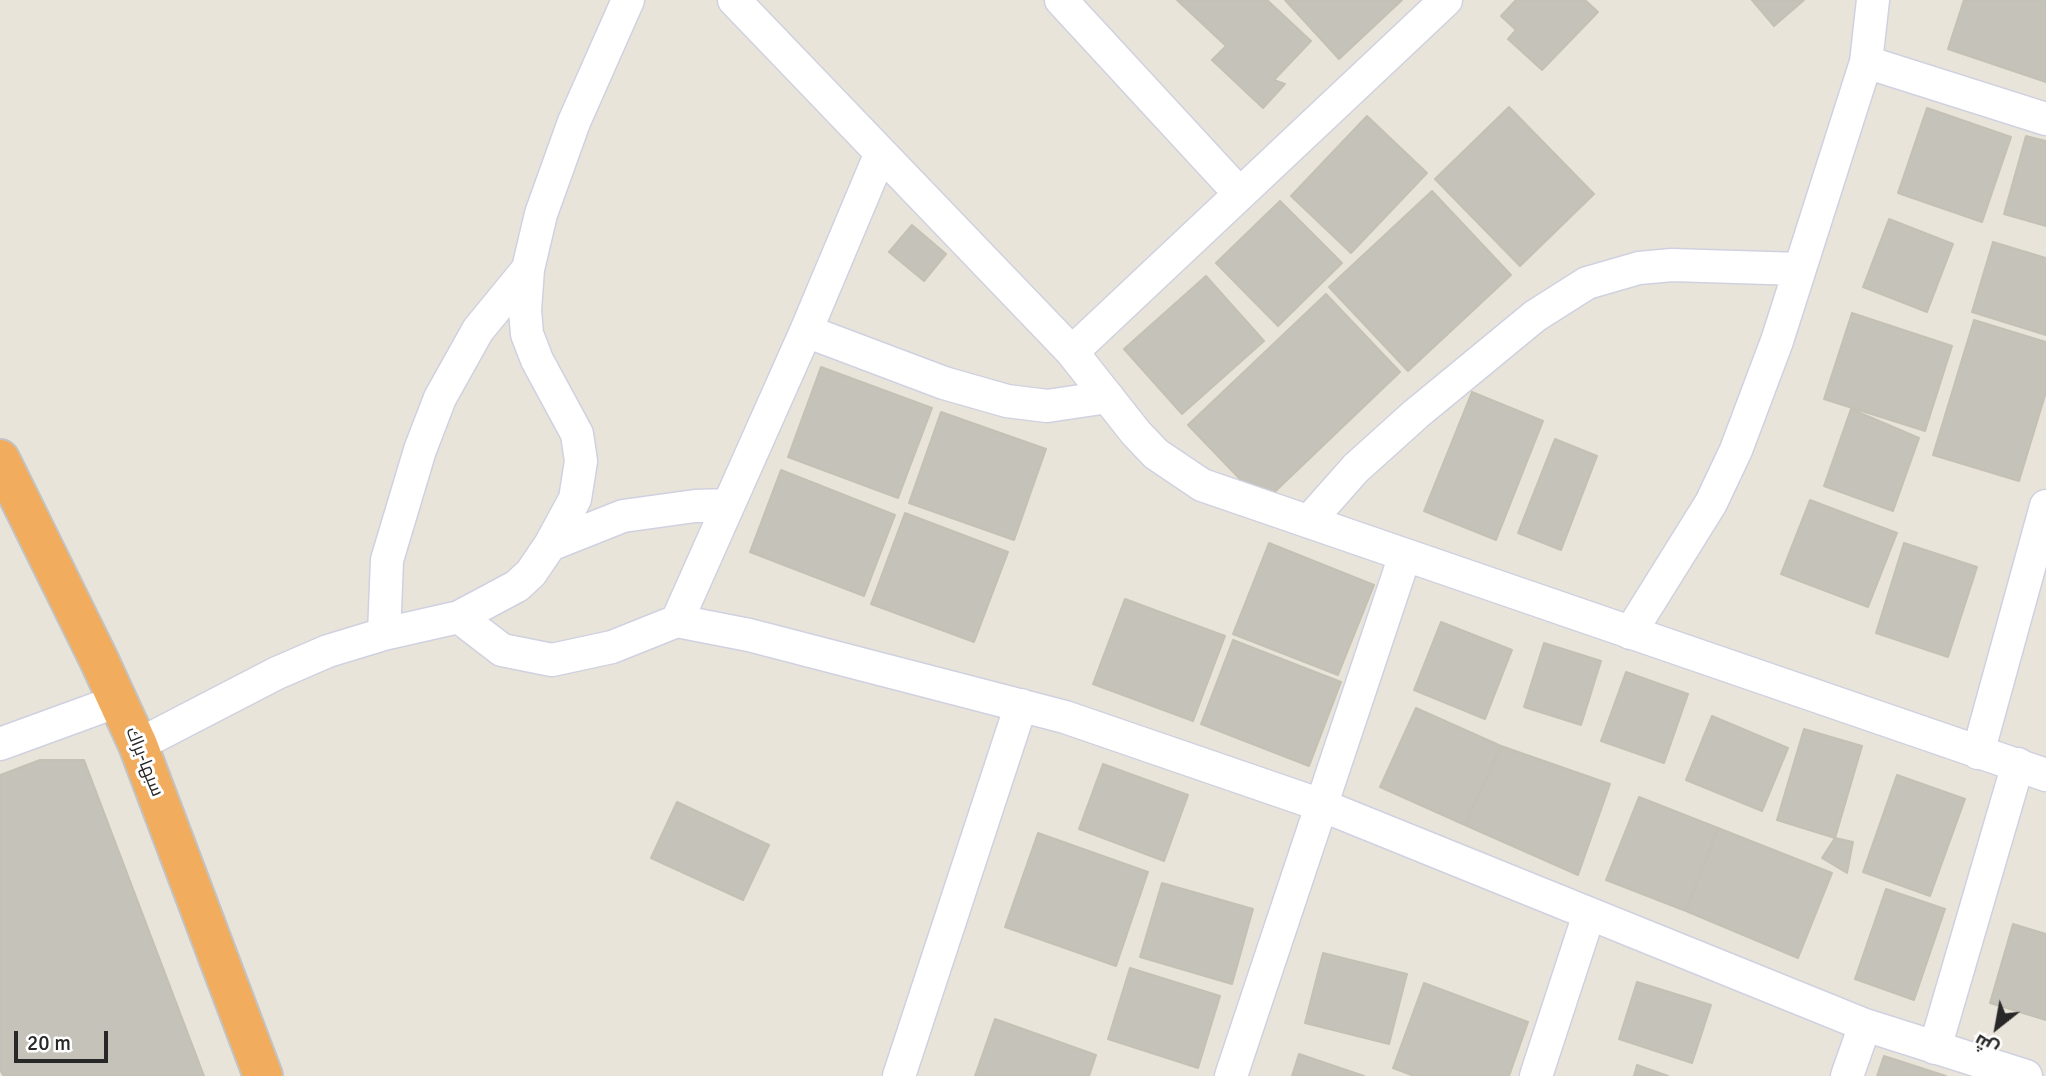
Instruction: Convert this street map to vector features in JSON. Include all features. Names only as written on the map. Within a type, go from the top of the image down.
[{"type":"highway","name":"سبها-براك","points":[[0,459],[138,746],[262,1076]]},
{"type":"street","points":[[138,746],[277,673],[328,651],[384,634],[459,617],[517,586],[531,573],[550,545],[575,499],[581,461],[577,434],[537,360],[527,334],[525,310],[528,269],[541,214],[575,122],[628,0]]},
{"type":"street","points":[[734,0],[1072,352],[1136,433],[1177,470],[1229,496],[1309,521],[1978,753],[2032,769],[1935,1048]]},
{"type":"street","points":[[1061,0],[1240,194]]},
{"type":"street","points":[[1072,352],[1446,0]]},
{"type":"street","points":[[1630,633],[1677,561],[1716,493],[1759,394],[1866,62],[1873,0]]},
{"type":"street","points":[[1866,62],[2046,119]]},
{"type":"street","points":[[677,621],[806,331],[880,155]]},
{"type":"street","points":[[1309,521],[1356,468],[1416,414],[1535,316],[1587,283],[1639,268],[1672,265],[1800,269]]},
{"type":"street","points":[[384,634],[387,561],[406,491],[440,398],[478,330],[528,269]]},
{"type":"street","points":[[806,331],[989,397],[1047,406],[1108,397]]},
{"type":"street","points":[[550,545],[623,516],[685,507],[728,505]]},
{"type":"street","points":[[1978,753],[2046,506]]},
{"type":"street","points":[[1231,1076],[1405,555]]},
{"type":"street","points":[[459,617],[502,650],[552,660],[612,647],[677,621],[749,635],[1065,717],[1321,805],[1865,1025],[2026,1076]]},
{"type":"street","points":[[0,744],[118,702]]},
{"type":"street","points":[[899,1076],[1021,705]]},
{"type":"street","points":[[1536,1076],[1589,914]]},
{"type":"street","points":[[1847,1076],[1865,1025]]},
{"type":"building","points":[[1177,0],[1267,0],[1311,41],[1274,80],[1285,84],[1263,108],[1212,60],[1226,46]]},
{"type":"building","points":[[1285,0],[1402,0],[1339,59]]},
{"type":"building","points":[[1516,0],[1585,0],[1598,12],[1542,70],[1508,39],[1516,30],[1501,16]]},
{"type":"building","points":[[1752,0],[1804,0],[1774,26]]},
{"type":"building","points":[[1964,0],[2046,0],[2046,82],[1948,49]]},
{"type":"building","points":[[1509,107],[1594,194],[1520,266],[1435,179]]},
{"type":"building","points":[[1927,108],[2011,137],[1982,222],[1898,193]]},
{"type":"building","points":[[1367,116],[1427,173],[1351,253],[1291,196]]},
{"type":"building","points":[[2026,136],[2046,141],[2046,226],[2004,214]]},
{"type":"building","points":[[1432,191],[1511,275],[1408,371],[1329,287]]},
{"type":"building","points":[[1280,201],[1342,263],[1278,326],[1216,263]]},
{"type":"building","points":[[1889,219],[1953,244],[1927,312],[1863,287]]},
{"type":"building","points":[[912,225],[946,254],[924,281],[889,252]]},
{"type":"building","points":[[1993,242],[2046,258],[2046,335],[1972,312]]},
{"type":"building","points":[[1206,276],[1264,341],[1182,414],[1124,349]]},
{"type":"building","points":[[1326,294],[1400,372],[1263,503],[1188,425]]},
{"type":"building","points":[[1852,313],[1952,346],[1925,431],[1824,399]]},
{"type":"building","points":[[1974,320],[2046,342],[2046,392],[2019,481],[1933,455]]},
{"type":"building","points":[[821,367],[932,408],[898,498],[788,457]]},
{"type":"building","points":[[1472,392],[1543,421],[1496,540],[1424,511]]},
{"type":"building","points":[[1851,409],[1919,438],[1893,511],[1824,486]]},
{"type":"building","points":[[941,412],[1046,449],[1014,540],[909,503]]},
{"type":"building","points":[[1555,439],[1597,456],[1561,550],[1518,533]]},
{"type":"building","points":[[781,470],[895,515],[864,596],[750,552]]},
{"type":"building","points":[[1810,500],[1897,533],[1868,607],[1781,574]]},
{"type":"building","points":[[905,513],[1008,552],[974,642],[871,604]]},
{"type":"building","points":[[1269,543],[1374,585],[1338,675],[1233,634]]},
{"type":"building","points":[[1904,543],[1977,567],[1948,657],[1876,633]]},
{"type":"building","points":[[1125,599],[1225,636],[1193,721],[1093,684]]},
{"type":"building","points":[[1441,622],[1512,650],[1485,719],[1414,690]]},
{"type":"building","points":[[1233,640],[1341,682],[1309,766],[1201,724]]},
{"type":"building","points":[[1544,643],[1601,661],[1581,725],[1524,707]]},
{"type":"building","points":[[1626,672],[1688,694],[1664,763],[1601,741]]},
{"type":"building","points":[[1416,708],[1501,746],[1465,825],[1380,787]]},
{"type":"building","points":[[1712,716],[1788,748],[1762,811],[1686,780]]},
{"type":"building","points":[[1804,729],[1862,746],[1835,838],[1777,820]]},
{"type":"building","points":[[1501,746],[1610,784],[1578,875],[1465,825]]},
{"type":"building","points":[[40,760],[84,760],[204,1076],[4,1076],[0,1070],[0,775]]},
{"type":"building","points":[[1103,764],[1188,795],[1164,861],[1079,829]]},
{"type":"building","points":[[1897,775],[1965,799],[1930,896],[1863,872]]},
{"type":"building","points":[[1639,797],[1718,828],[1686,911],[1606,880]]},
{"type":"building","points":[[677,802],[769,845],[743,900],[651,858]]},
{"type":"building","points":[[1718,828],[1832,873],[1798,958],[1686,911]]},
{"type":"building","points":[[1038,833],[1148,872],[1116,966],[1005,927]]},
{"type":"building","points":[[1835,838],[1853,842],[1847,873],[1822,858]]},
{"type":"building","points":[[1162,883],[1253,909],[1232,984],[1140,957]]},
{"type":"building","points":[[1886,889],[1945,909],[1914,1000],[1855,979]]},
{"type":"building","points":[[2013,924],[2046,934],[2046,1020],[1990,1003]]},
{"type":"building","points":[[1323,953],[1407,974],[1389,1044],[1305,1023]]},
{"type":"building","points":[[1130,968],[1220,996],[1198,1068],[1108,1039]]},
{"type":"building","points":[[1637,982],[1711,1005],[1692,1063],[1619,1039]]},
{"type":"building","points":[[1424,983],[1528,1022],[1509,1076],[1414,1076],[1393,1068]]},
{"type":"building","points":[[995,1019],[1096,1055],[1089,1076],[975,1076]]},
{"type":"building","points":[[1299,1054],[1364,1076],[1292,1076]]},
{"type":"building","points":[[1884,1056],[1946,1076],[1877,1076]]},
{"type":"building","points":[[1637,1065],[1668,1076],[1634,1076]]}]
